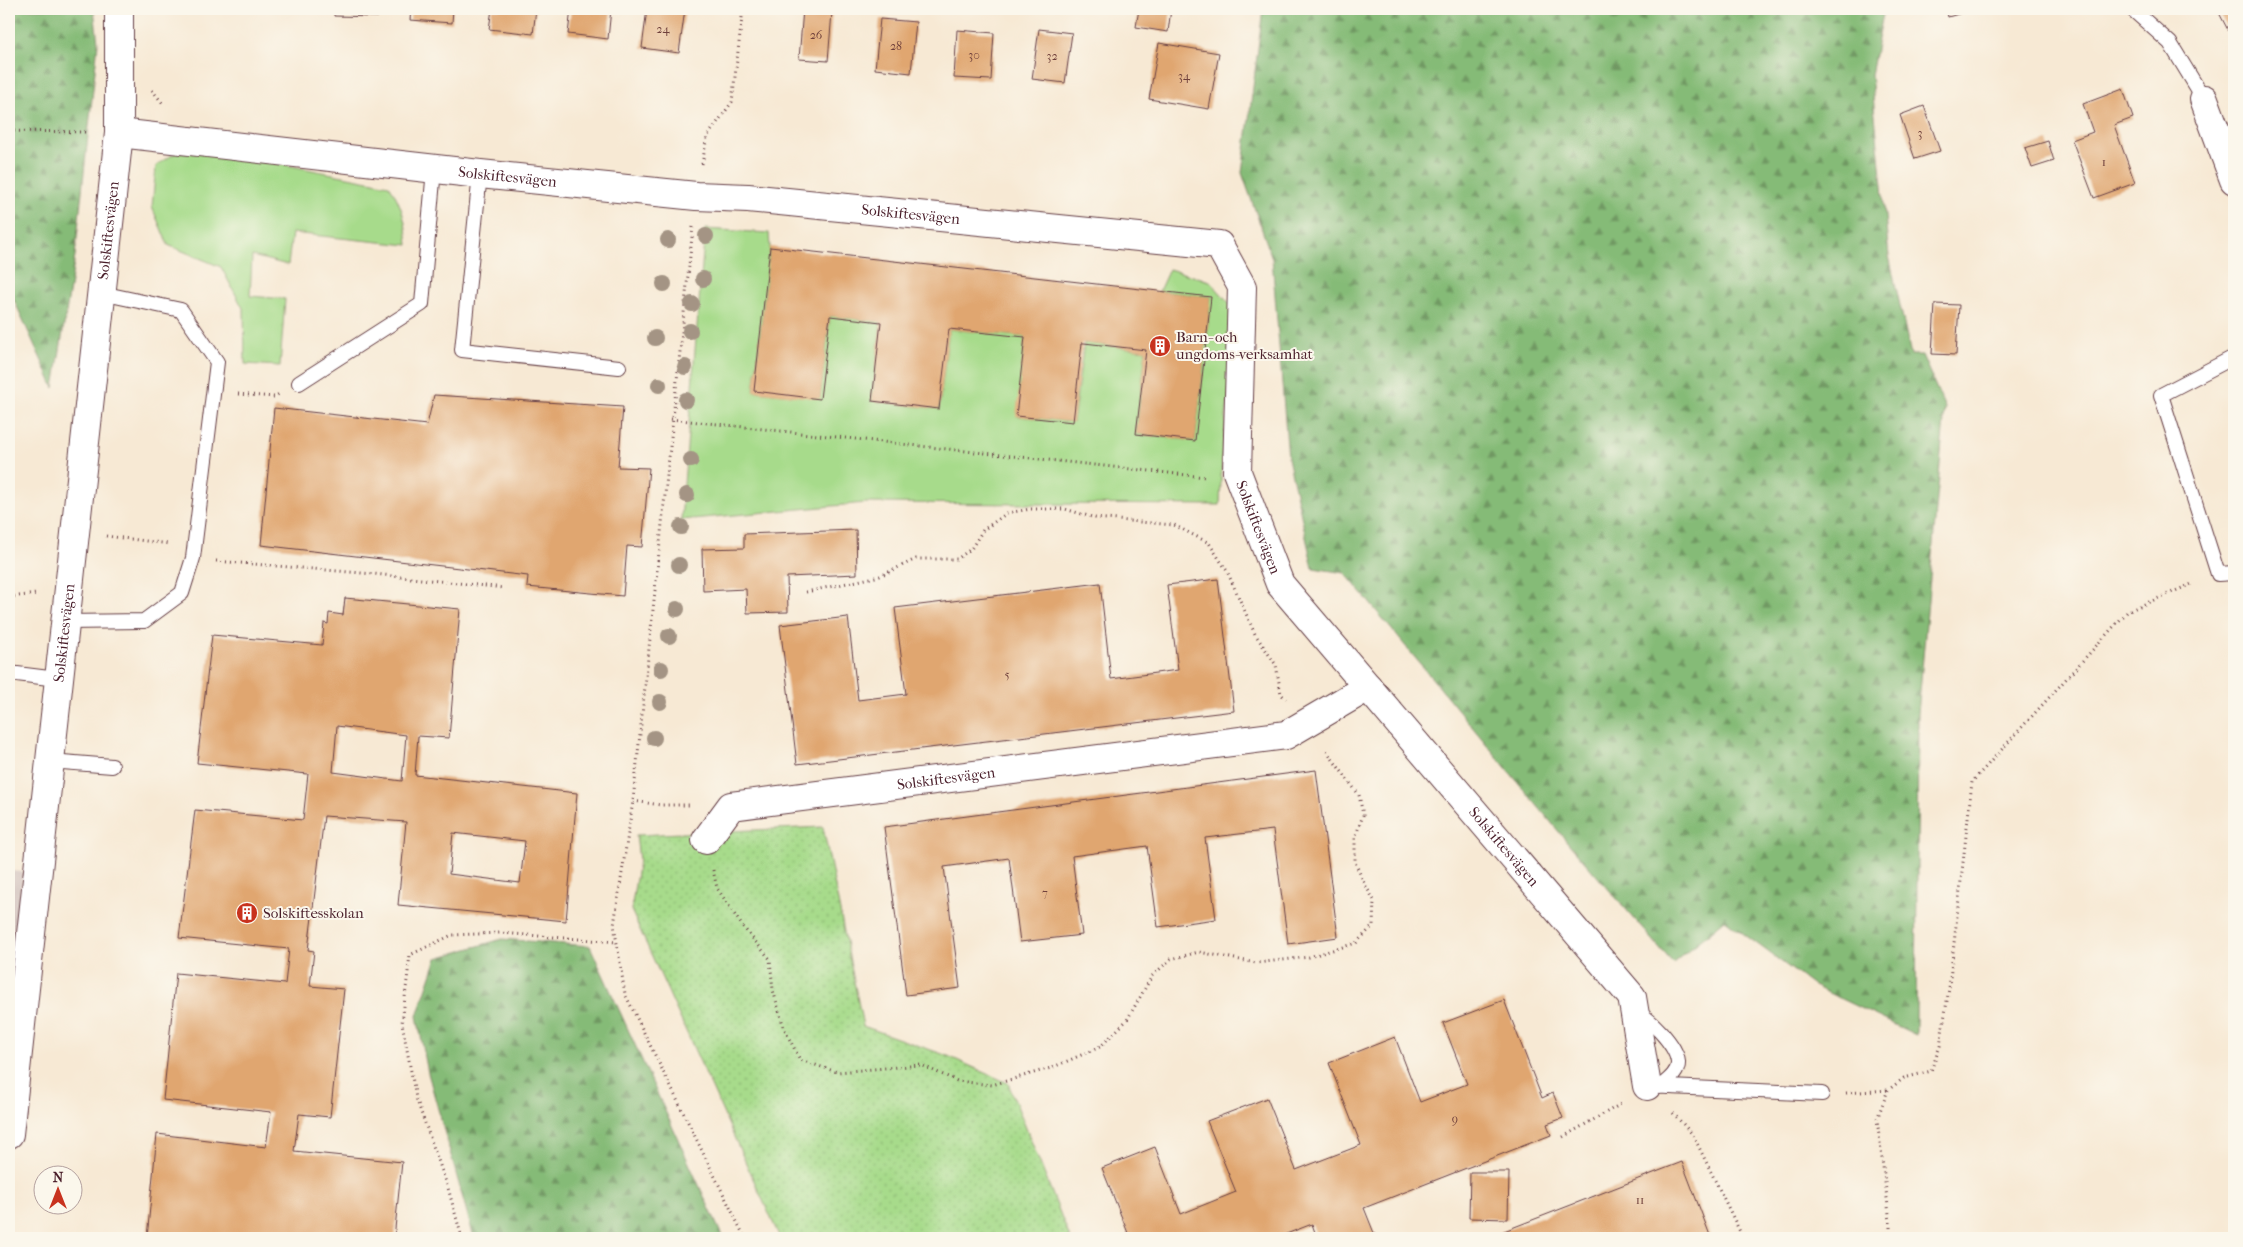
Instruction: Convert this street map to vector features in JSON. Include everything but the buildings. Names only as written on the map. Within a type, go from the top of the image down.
[{"type":"street","name":"Solskiftesvägen","points":[[9,1134],[119,133],[119,9]]},
{"type":"street","points":[[2204,99],[2234,180]]},
{"type":"street","name":"Solskiftesvägen","points":[[119,133],[434,169],[696,196],[748,198],[1219,245],[1242,287],[1237,472],[1280,584],[1632,997],[1651,1083]]},
{"type":"street","name":"Solskiftesvägen","points":[[731,806],[1286,735],[1368,687]]},
{"type":"street","points":[[706,840],[731,806]]},
{"type":"lane","points":[[2132,9],[2170,43],[2204,99]]},
{"type":"lane","points":[[299,383],[422,304],[434,169]]},
{"type":"lane","points":[[480,174],[462,350],[619,367]]},
{"type":"lane","points":[[66,622],[144,621],[182,593],[193,558],[211,393],[217,362],[181,310],[101,293]]},
{"type":"lane","points":[[2234,357],[2161,395],[2218,574],[2234,573]]},
{"type":"lane","points":[[9,673],[58,679]]},
{"type":"lane","points":[[50,761],[112,766]]},
{"type":"lane","points":[[1651,1083],[1822,1094]]},
{"type":"path","points":[[743,9],[732,102],[707,137],[696,196],[671,419],[633,800],[614,925],[625,994],[745,1238]]},
{"type":"path","points":[[9,131],[119,133]]},
{"type":"path","points":[[211,393],[274,397],[299,383]]},
{"type":"path","points":[[671,419],[1241,481]]},
{"type":"path","points":[[706,840],[717,888],[743,927],[770,959],[773,990],[784,1028],[800,1060],[837,1072],[921,1066],[957,1081],[992,1085],[1051,1068],[1100,1047],[1127,1020],[1152,976],[1171,959],[1199,952],[1256,963],[1309,957],[1356,943],[1373,926],[1374,900],[1355,862],[1355,838],[1363,814],[1359,795],[1332,759],[1309,722],[1281,694],[1276,665],[1255,634],[1227,571],[1209,543],[1174,525],[1095,518],[1065,509],[1031,509],[1007,514],[983,530],[971,549],[958,559],[916,559],[880,576],[806,592]]},
{"type":"path","points":[[74,532],[175,545],[193,558],[504,588]]},
{"type":"path","points":[[1890,1238],[1890,1222],[1877,1119],[1888,1090],[1904,1078],[1931,1071],[1940,1046],[1949,988],[1972,782],[2128,611],[2218,574]]},
{"type":"path","points":[[633,800],[661,805],[731,806]]},
{"type":"path","points":[[462,1238],[448,1188],[416,1098],[402,1024],[410,955],[452,935],[501,933],[617,942]]},
{"type":"path","points":[[1563,1137],[1624,1103],[1651,1083],[1693,1136],[1743,1238]]},
{"type":"path","points":[[1822,1094],[1888,1090]]},
{"type":"shaded area","points":[[9,871],[23,872],[9,985]]},
{"type":"green space","points":[[9,9],[94,9],[98,43],[75,256],[54,388],[9,289]]},
{"type":"green space","points":[[1263,9],[1884,9],[1871,75],[1889,256],[1911,355],[1922,355],[1945,408],[1918,714],[1916,1035],[1814,986],[1725,920],[1673,963],[1569,844],[1345,573],[1313,568],[1288,458],[1272,258],[1242,173]]},
{"type":"green space","points":[[199,148],[389,185],[400,206],[405,221],[408,245],[292,233],[288,265],[252,256],[250,296],[285,299],[280,366],[245,364],[244,310],[221,267],[168,245],[152,207],[156,166],[175,153]]},
{"type":"green space","points":[[705,229],[769,233],[770,247],[754,391],[820,398],[830,316],[881,322],[872,401],[939,409],[949,329],[1025,337],[1017,416],[1073,422],[1084,343],[1146,350],[1136,434],[1195,441],[1211,297],[1159,291],[1169,269],[1210,281],[1231,305],[1233,357],[1222,454],[1220,505],[865,503],[681,520]]},
{"type":"green space","points":[[823,827],[863,1026],[948,1056],[1008,1083],[1070,1238],[780,1238],[631,910],[639,860],[636,835]]},
{"type":"green space","points":[[502,939],[590,946],[723,1238],[474,1238],[428,1073],[417,1016],[437,958]]},
{"type":"place","name":"Barn- och ungdoms-verksamhat","points":[[1160,346]]},
{"type":"place","name":"Solskiftesskolan","points":[[247,913]]}]
